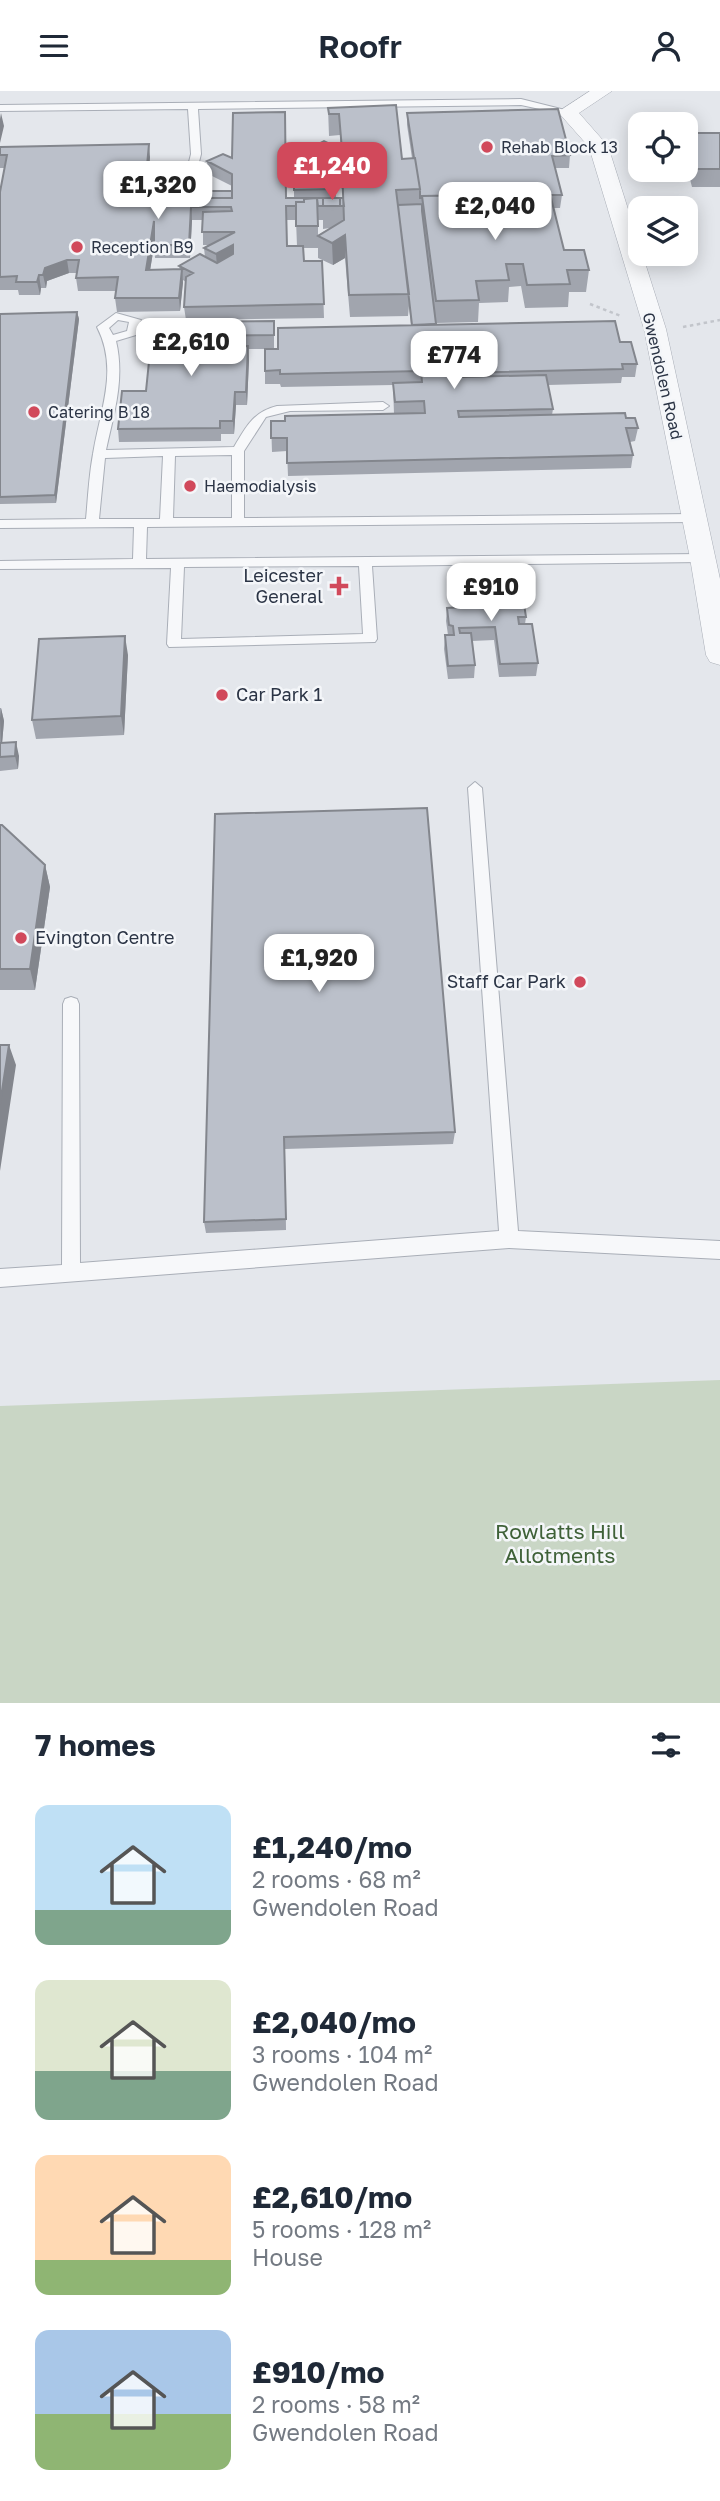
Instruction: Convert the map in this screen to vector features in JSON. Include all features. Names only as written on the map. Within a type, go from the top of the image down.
[{"type":"street","points":[[568,112],[603,91]]},
{"type":"street","name":"Gwendolen Road","points":[[568,112],[598,146],[655,329],[703,558],[720,655]]},
{"type":"lane","points":[[0,108],[521,102],[568,112]]},
{"type":"lane","points":[[189,182],[195,154],[192,106]]},
{"type":"lane","points":[[93,523],[99,454],[116,366],[111,339]]},
{"type":"lane","points":[[238,522],[238,451],[255,422],[267,412],[301,408],[383,406]]},
{"type":"lane","points":[[99,454],[238,451]]},
{"type":"lane","points":[[166,523],[169,452]]},
{"type":"lane","points":[[0,524],[694,517]]},
{"type":"lane","points":[[139,564],[141,523]]},
{"type":"lane","points":[[0,565],[703,558]]},
{"type":"lane","points":[[177,563],[174,644],[370,639],[365,562]]},
{"type":"lane","points":[[475,788],[509,1239]]},
{"type":"lane","points":[[71,1004],[71,1274]]},
{"type":"lane","points":[[0,1278],[509,1239],[720,1250]]},
{"type":"green space","name":"Rowlatts Hill Allotments","points":[[720,1380],[720,1703],[0,1703],[0,1406]]},
{"type":"building","points":[[396,105],[402,159],[415,158],[420,189],[396,190],[409,294],[349,295],[345,235],[332,243],[318,236],[344,220],[342,167],[307,150],[324,141],[342,150],[339,114],[329,114],[328,108]]},
{"type":"building","name":"Rehab Block 13","points":[[558,109],[570,155],[552,156],[562,195],[420,198],[407,113]]},
{"type":"building","points":[[285,112],[286,198],[317,198],[296,202],[296,206],[286,206],[287,246],[303,246],[304,261],[322,261],[324,304],[184,307],[186,277],[193,273],[179,266],[200,254],[217,263],[233,254],[233,245],[216,254],[204,248],[235,232],[202,232],[203,212],[232,211],[231,207],[191,207],[189,245],[154,245],[154,221],[146,270],[182,269],[179,298],[115,298],[118,277],[76,278],[79,260],[67,260],[45,268],[37,282],[16,282],[17,276],[0,277],[0,192],[7,155],[0,155],[0,147],[149,144],[144,198],[232,198],[232,174],[207,161],[223,154],[232,158],[233,113]]},
{"type":"building","points":[[698,133],[720,133],[720,169],[698,169]]},
{"type":"building","points":[[294,156],[312,156],[312,168],[335,167],[336,189],[294,190]]},
{"type":"building","points":[[162,191],[232,191],[232,198],[161,198]]},
{"type":"building","points":[[550,194],[564,250],[584,250],[589,270],[567,270],[570,284],[527,285],[523,264],[506,264],[509,280],[476,281],[479,300],[436,301],[422,196]]},
{"type":"building","points":[[317,198],[323,198],[323,206],[318,206]]},
{"type":"building","points":[[317,198],[318,226],[296,226],[296,202]]},
{"type":"building","points":[[323,198],[340,198],[340,206],[323,206]]},
{"type":"building","points":[[422,204],[436,324],[412,325],[398,205]]},
{"type":"building","name":"Catering B 18","points":[[77,312],[55,495],[0,497],[0,314]]},
{"type":"building","points":[[274,321],[274,335],[176,336],[175,347],[248,346],[246,392],[235,392],[233,421],[220,421],[220,428],[118,429],[122,391],[146,391],[153,322]]},
{"type":"building","points":[[615,321],[620,342],[631,342],[637,364],[622,364],[623,369],[462,373],[463,377],[546,375],[553,409],[458,411],[459,417],[625,413],[626,418],[635,418],[638,428],[626,428],[633,455],[287,463],[287,438],[271,438],[271,421],[285,421],[285,416],[425,413],[424,401],[395,402],[393,383],[422,382],[421,371],[280,374],[280,370],[265,371],[265,349],[278,349],[278,328]]},
{"type":"building","points":[[460,576],[488,576],[489,585],[521,584],[526,617],[518,617],[519,624],[532,624],[538,663],[500,664],[495,627],[459,628],[460,633],[471,633],[475,665],[448,666],[445,635],[454,635],[453,626],[449,625],[447,608],[464,607]]},
{"type":"building","points":[[125,636],[121,716],[32,720],[39,639]]},
{"type":"building","points":[[16,742],[15,756],[0,757],[0,743]]},
{"type":"building","points":[[427,808],[455,1132],[284,1137],[286,1219],[204,1222],[215,814]]},
{"type":"building","name":"Evington Centre","points":[[0,825],[45,865],[30,969],[0,969]]},
{"type":"building","points":[[0,1045],[9,1045],[0,1104]]},
{"type":"place","name":"Rehab Block 13","points":[[487,147]]},
{"type":"place","name":"Reception B9","points":[[77,247]]},
{"type":"place","name":"Catering B 18","points":[[34,412]]},
{"type":"place","name":"Haemodialysis","points":[[190,486]]},
{"type":"place","name":"Leicester General","points":[[339,586]]},
{"type":"place","name":"Car Park 1","points":[[222,695]]},
{"type":"place","name":"Evington Centre","points":[[21,938]]},
{"type":"place","name":"Staff Car Park","points":[[580,982]]}]
